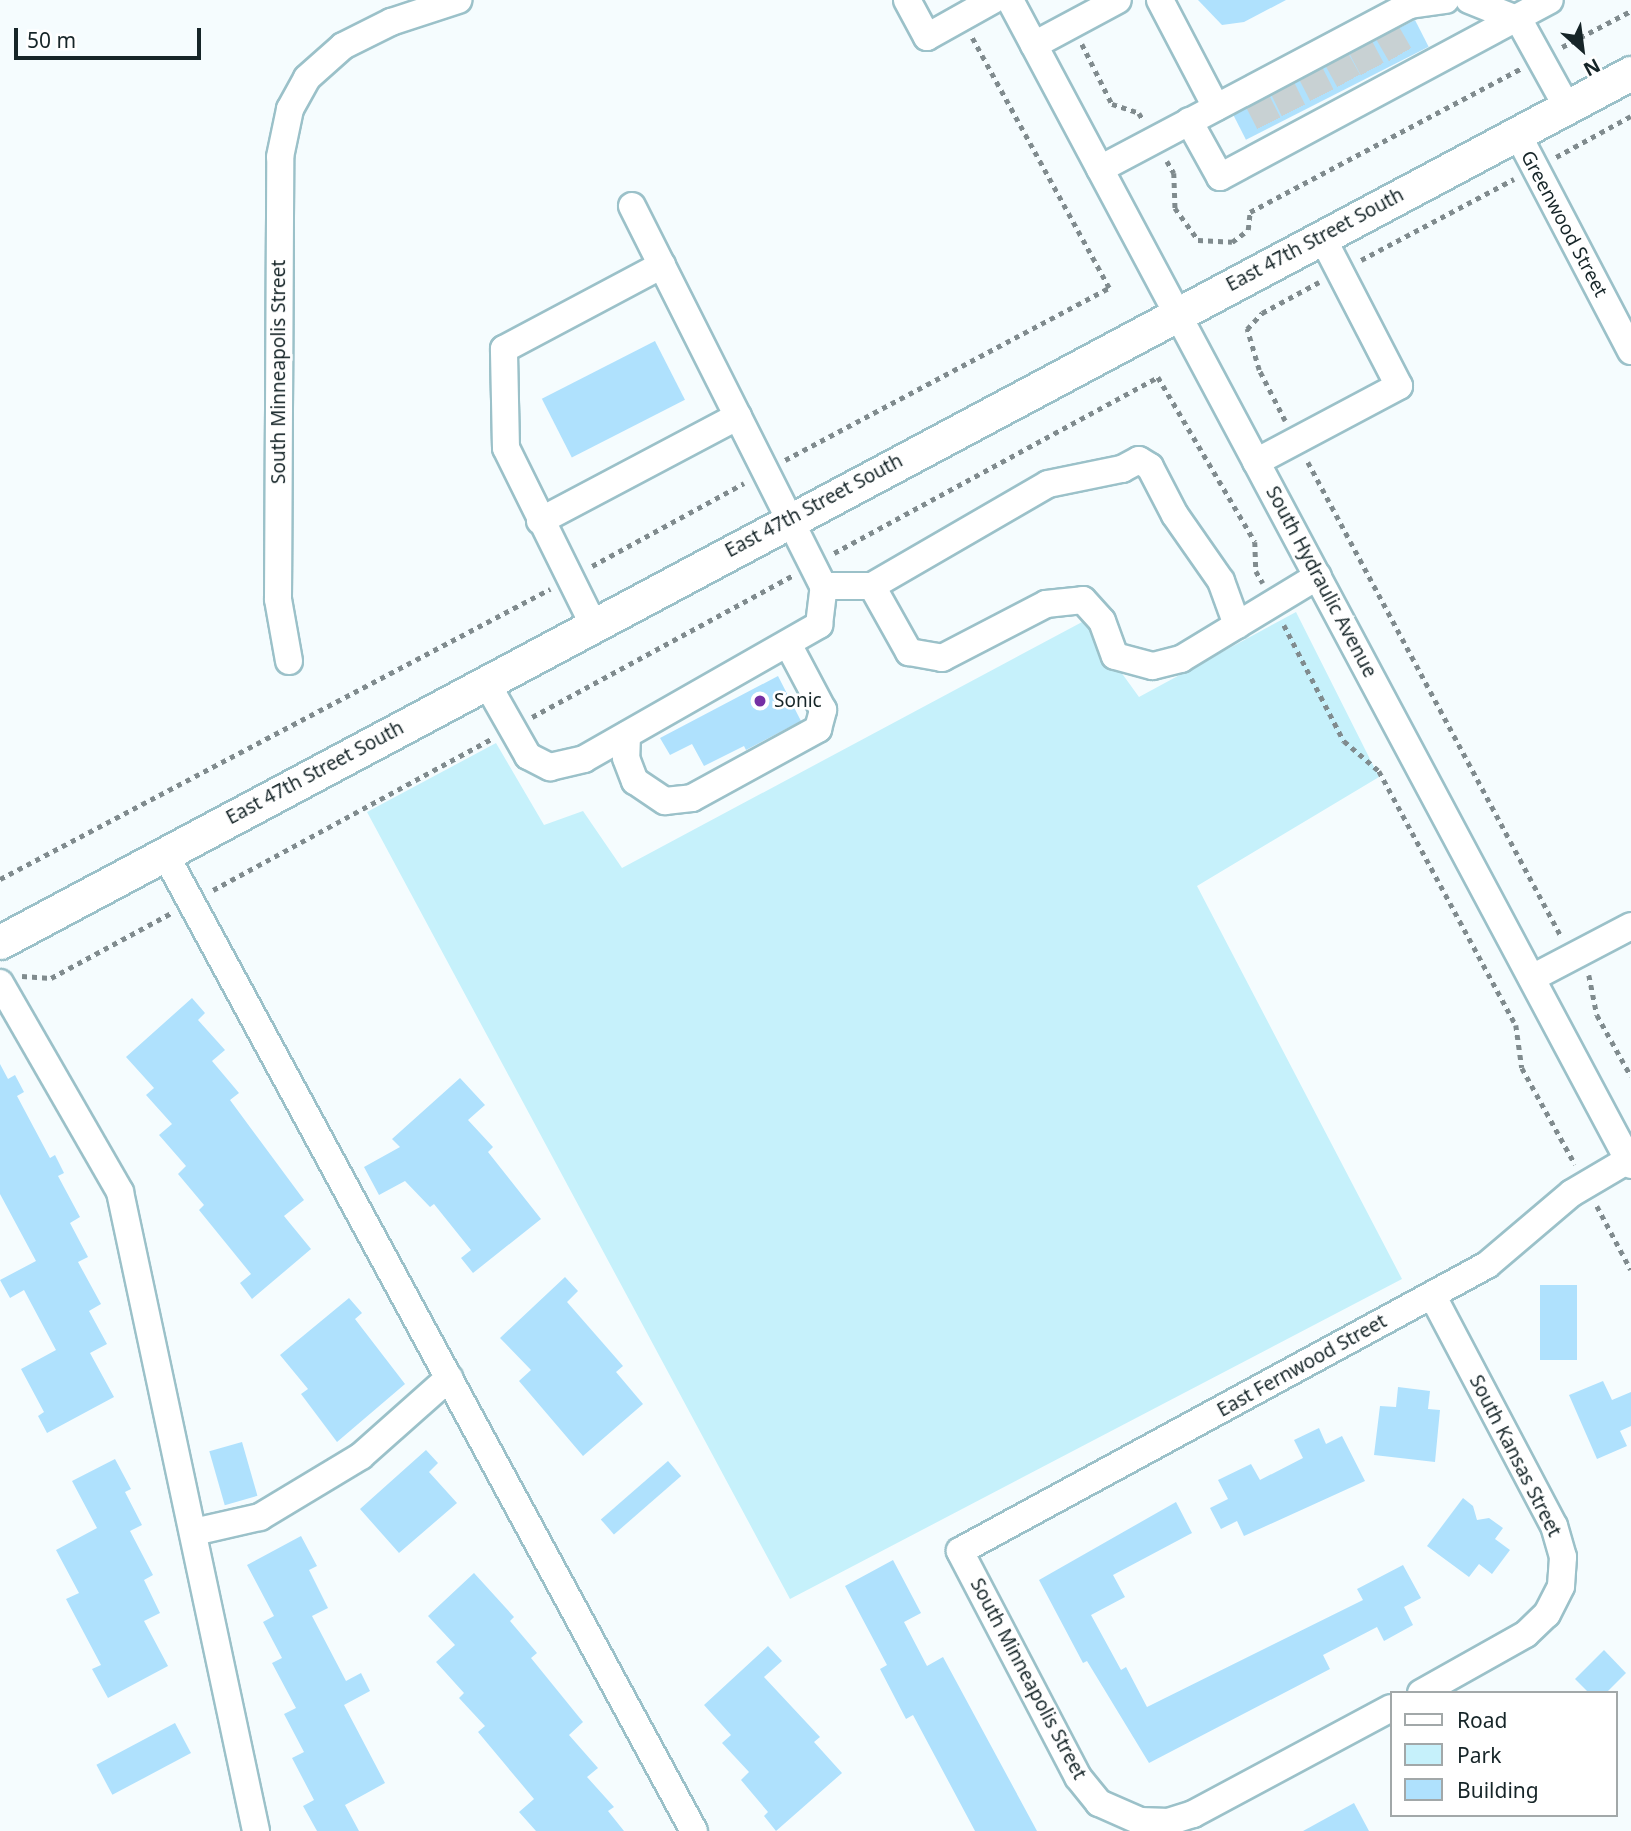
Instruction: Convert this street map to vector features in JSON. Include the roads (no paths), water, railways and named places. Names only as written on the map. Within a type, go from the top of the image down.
[{"type":"main road","name":"East 47th Street South","points":[[0,942],[789,519],[1631,74]]},
{"type":"street","name":"South Minneapolis Street","points":[[289,661],[278,598],[280,157],[290,109],[303,86],[329,55],[356,38],[457,0]]},
{"type":"street","points":[[907,0],[927,37],[993,0]]},
{"type":"street","name":"South Hydraulic Avenue","points":[[1010,0],[1630,1163]]},
{"type":"street","points":[[1034,45],[1118,0]]},
{"type":"street","points":[[1160,0],[1216,107]]},
{"type":"street","points":[[1100,169],[1216,107],[1254,94],[1385,26],[1409,2],[1446,0]]},
{"type":"street","points":[[1469,0],[1518,20],[1567,107]]},
{"type":"street","points":[[1189,121],[1220,177],[1277,139],[1408,70],[1518,20],[1549,0]]},
{"type":"street","name":"Greenwood Street","points":[[1517,133],[1631,351]]},
{"type":"street","points":[[485,682],[528,756],[550,767],[584,759],[819,625],[818,575],[632,206]]},
{"type":"street","points":[[1256,462],[1399,386],[1322,237]]},
{"type":"street","points":[[593,624],[506,448],[504,349],[662,265]]},
{"type":"street","points":[[540,521],[738,415]]},
{"type":"street","points":[[818,575],[872,586],[1048,484],[1122,469],[1139,460],[1150,467],[1221,581],[1237,625]]},
{"type":"street","points":[[872,586],[909,652],[924,657],[942,658],[1046,604],[1083,600],[1102,621],[1115,656],[1153,666],[1181,659],[1318,576]]},
{"type":"street","points":[[627,735],[626,758],[635,781],[664,801],[692,798],[818,729],[823,710],[788,644]]},
{"type":"street","points":[[165,854],[694,1831]]},
{"type":"street","points":[[1532,978],[1631,926]]},
{"type":"street","points":[[1,985],[120,1192],[256,1831]]},
{"type":"street","name":"East Fernwood Street","points":[[960,1551],[1487,1265],[1586,1185],[1630,1163]]},
{"type":"street","name":"South Kansas Street","points":[[1425,1691],[1526,1634],[1540,1621],[1561,1587],[1563,1556],[1554,1526],[1432,1295]]},
{"type":"street","points":[[194,1532],[260,1517],[361,1456],[449,1378]]},
{"type":"street","name":"South Minneapolis Street","points":[[960,1551],[1078,1777],[1099,1803],[1140,1821],[1169,1822],[1193,1814],[1390,1710]]},
{"type":"tunnel","points":[[1387,32],[1405,63]]},
{"type":"tunnel","points":[[1360,46],[1377,78]]},
{"type":"tunnel","points":[[1336,58],[1354,91]]},
{"type":"tunnel","points":[[1310,72],[1327,105]]},
{"type":"tunnel","points":[[1282,87],[1298,120]]},
{"type":"tunnel","points":[[1257,100],[1274,133]]},
{"type":"place","name":"Sonic","points":[[760,701]]}]
